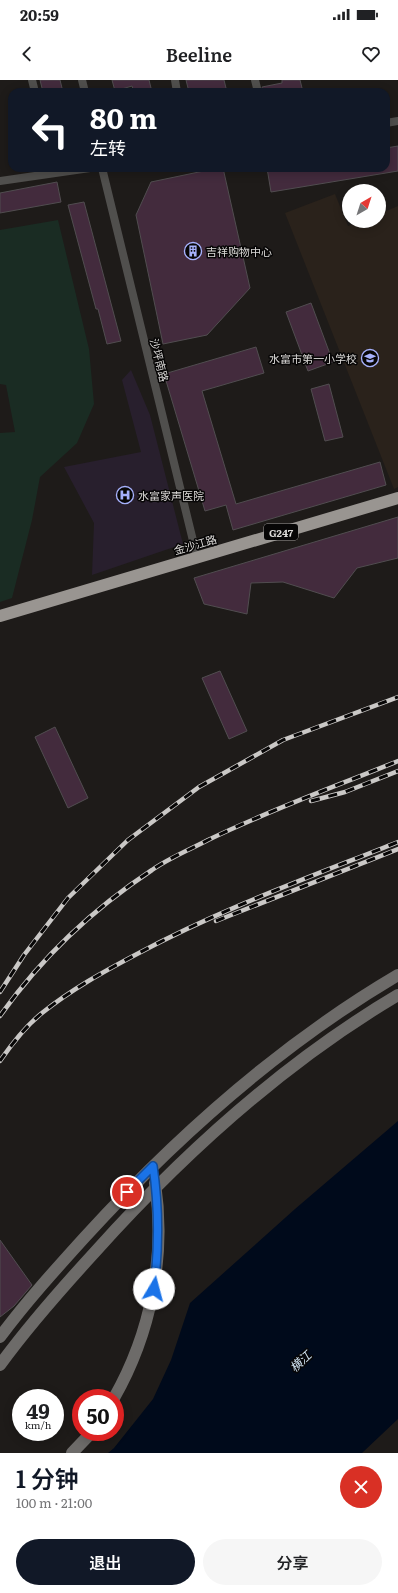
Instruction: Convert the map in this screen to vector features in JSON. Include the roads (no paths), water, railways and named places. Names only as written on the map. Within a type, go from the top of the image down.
[{"type":"highway","name":"金沙江路","points":[[0,616],[398,498]]},
{"type":"main road","points":[[0,1337],[47,1279],[106,1214],[153,1166],[213,1109],[272,1060],[340,1011],[398,975]]},
{"type":"main road","points":[[0,1365],[56,1296],[225,1122],[283,1074],[350,1025],[398,995]]},
{"type":"main road","points":[[118,1389],[137,1351],[151,1301],[158,1248],[157,1192],[153,1166]]},
{"type":"main road","points":[[72,1453],[83,1441]]},
{"type":"street","points":[[0,181],[48,172]]},
{"type":"street","name":"沙坪南路","points":[[103,172],[197,557]]},
{"type":"water","name":"横江","points":[[398,1121],[398,1419],[362,1453],[108,1453],[120,1441],[124,1441],[124,1435],[153,1399],[171,1360],[190,1303],[295,1209]]},
{"type":"railway","points":[[0,992],[24,955],[68,898],[128,840],[199,787],[283,740],[398,697]]},
{"type":"railway","points":[[0,1016],[33,974],[69,936],[109,901],[159,866],[208,840],[255,819],[398,761]]},
{"type":"railway","points":[[311,801],[345,792],[398,771]]},
{"type":"railway","points":[[0,1061],[9,1048],[42,1013],[53,1004],[112,967],[201,922],[233,908],[398,842]]},
{"type":"railway","points":[[216,921],[398,849]]},
{"type":"place","name":"吉祥购物中心","points":[[193,251]]},
{"type":"place","name":"水富市第一小学校","points":[[370,358]]},
{"type":"place","name":"水富家声医院","points":[[125,495]]}]
